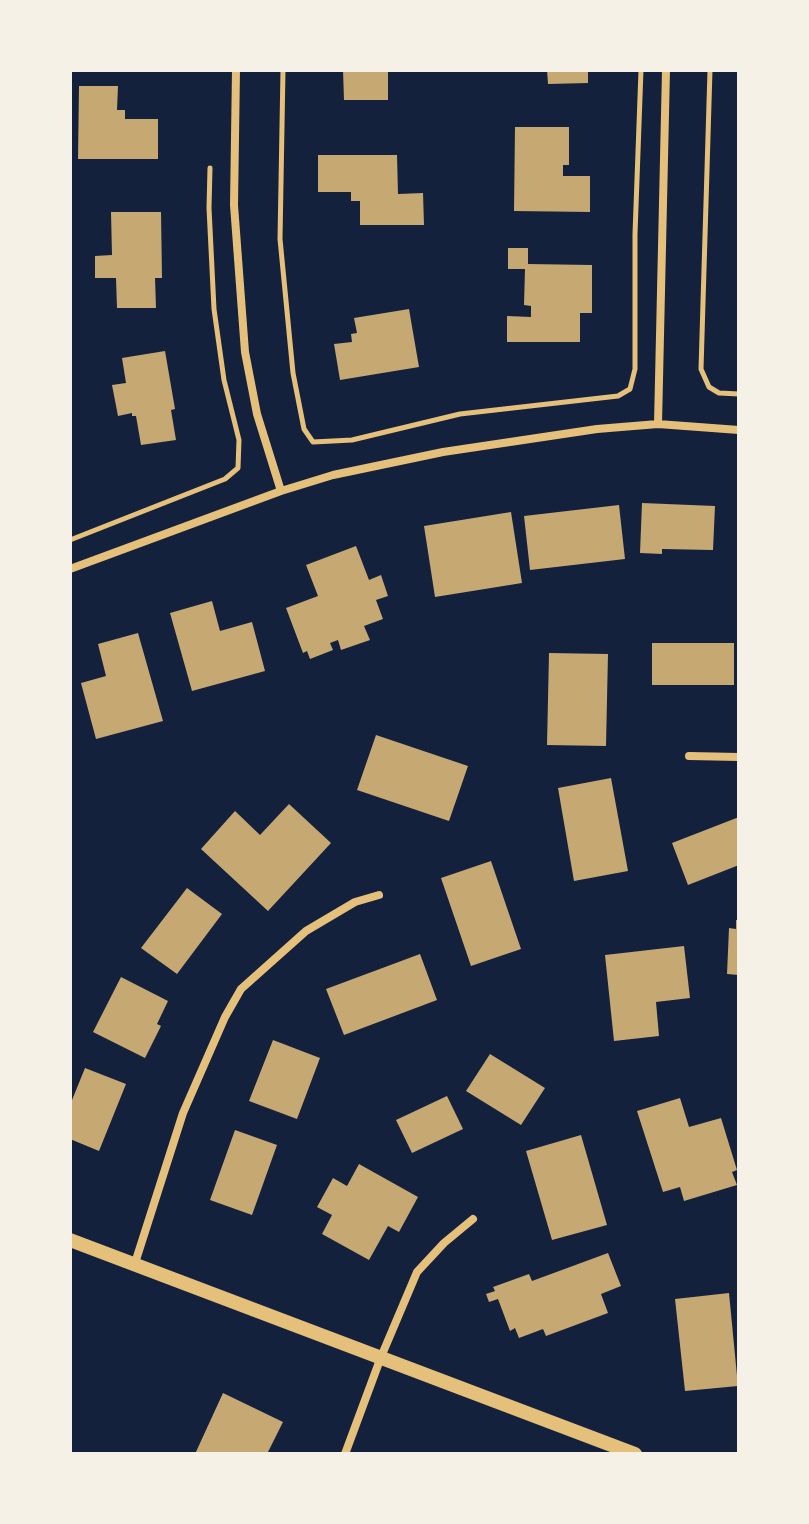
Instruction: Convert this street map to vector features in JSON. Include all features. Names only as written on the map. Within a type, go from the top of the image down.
[{"type":"street","points":[[236,70],[234,205],[245,352],[257,414],[281,491]]},
{"type":"street","points":[[658,424],[666,70]]},
{"type":"street","points":[[70,569],[281,491],[333,475],[443,452],[597,429],[658,424],[739,430]]},
{"type":"street","points":[[689,756],[739,757]]},
{"type":"street","points":[[135,1263],[183,1113],[225,1017],[241,989],[306,931],[355,902],[379,895]]},
{"type":"street","points":[[345,1454],[417,1272],[444,1243],[473,1219]]},
{"type":"street","points":[[70,1240],[635,1454]]},
{"type":"path","points":[[283,70],[280,239],[293,373],[304,429],[313,442],[352,440],[460,414],[618,396],[630,389],[635,369],[635,234],[641,70]]},
{"type":"path","points":[[710,70],[701,369],[709,387],[719,393],[739,394]]},
{"type":"path","points":[[70,540],[225,479],[238,468],[239,440],[224,380],[214,309],[209,208],[211,166]]},
{"type":"building","points":[[343,70],[388,70],[388,100],[344,100]]},
{"type":"building","points":[[547,70],[588,70],[588,83],[548,84]]},
{"type":"building","points":[[79,86],[118,86],[117,110],[125,110],[125,119],[158,119],[158,159],[78,159]]},
{"type":"building","points":[[515,127],[569,127],[569,165],[563,165],[563,176],[590,176],[590,212],[514,211]]},
{"type":"building","points":[[318,155],[397,155],[398,194],[423,193],[424,225],[360,225],[360,201],[351,201],[351,192],[318,192]]},
{"type":"building","points":[[111,212],[161,212],[162,278],[155,278],[156,308],[117,308],[116,278],[95,278],[95,256],[112,255]]},
{"type":"building","points":[[508,248],[528,248],[528,264],[592,265],[592,313],[580,313],[580,342],[507,342],[507,316],[531,317],[531,306],[524,305],[525,269],[508,269]]},
{"type":"building","points":[[409,309],[419,367],[340,380],[334,344],[352,342],[351,334],[357,333],[354,318]]},
{"type":"building","points":[[165,351],[175,409],[171,410],[176,440],[141,445],[136,416],[132,413],[118,416],[112,385],[126,383],[122,358]]},
{"type":"building","points":[[642,503],[715,506],[713,550],[662,549],[662,554],[640,553]]},
{"type":"building","points":[[619,505],[625,559],[530,570],[524,516]]},
{"type":"building","points":[[511,512],[522,583],[435,597],[424,526]]},
{"type":"building","points":[[356,546],[369,580],[381,575],[388,596],[376,600],[383,619],[364,626],[370,640],[341,650],[338,640],[330,643],[333,650],[310,659],[307,651],[303,653],[286,608],[318,596],[306,565]]},
{"type":"building","points":[[212,601],[220,631],[252,622],[265,671],[192,691],[170,613]]},
{"type":"building","points":[[138,633],[163,721],[96,739],[81,683],[106,676],[98,644]]},
{"type":"building","points":[[652,643],[734,643],[734,685],[652,685]]},
{"type":"building","points":[[549,653],[608,654],[606,746],[547,745]]},
{"type":"building","points":[[376,735],[468,766],[449,821],[357,790]]},
{"type":"building","points":[[611,778],[628,871],[574,881],[558,788]]},
{"type":"building","points":[[289,804],[331,843],[268,911],[201,849],[235,811],[260,835]]},
{"type":"building","points":[[739,817],[739,865],[688,885],[672,843]]},
{"type":"building","points":[[491,861],[521,949],[471,966],[441,878]]},
{"type":"building","points":[[187,888],[222,914],[177,974],[141,948]]},
{"type":"building","points":[[736,920],[739,920],[739,975],[727,974],[729,928],[736,929]]},
{"type":"building","points":[[684,946],[690,998],[656,1002],[659,1036],[614,1041],[605,955]]},
{"type":"building","points":[[420,954],[437,1000],[344,1035],[326,989]]},
{"type":"building","points":[[121,977],[168,1001],[157,1024],[161,1026],[145,1058],[93,1032]]},
{"type":"building","points":[[273,1040],[320,1058],[297,1119],[249,1101]]},
{"type":"building","points":[[490,1054],[545,1088],[521,1125],[466,1091]]},
{"type":"building","points":[[85,1068],[126,1084],[99,1151],[70,1139],[70,1105]]},
{"type":"building","points":[[447,1096],[463,1129],[412,1153],[396,1120]]},
{"type":"building","points":[[680,1098],[689,1127],[721,1118],[737,1170],[732,1172],[737,1185],[684,1201],[680,1187],[663,1192],[637,1111]]},
{"type":"building","points":[[235,1130],[277,1145],[252,1215],[210,1200]]},
{"type":"building","points":[[581,1135],[607,1225],[552,1240],[526,1151]]},
{"type":"building","points":[[359,1164],[418,1197],[399,1232],[388,1226],[369,1260],[322,1234],[332,1215],[317,1207],[333,1178],[347,1186]]},
{"type":"building","points":[[608,1253],[621,1286],[601,1294],[608,1313],[546,1336],[543,1329],[519,1338],[515,1328],[510,1331],[498,1299],[489,1302],[486,1294],[495,1291],[493,1287],[529,1274],[532,1281]]},
{"type":"building","points":[[729,1293],[738,1386],[685,1391],[675,1299]]},
{"type":"building","points":[[223,1393],[283,1422],[267,1454],[195,1454]]}]
